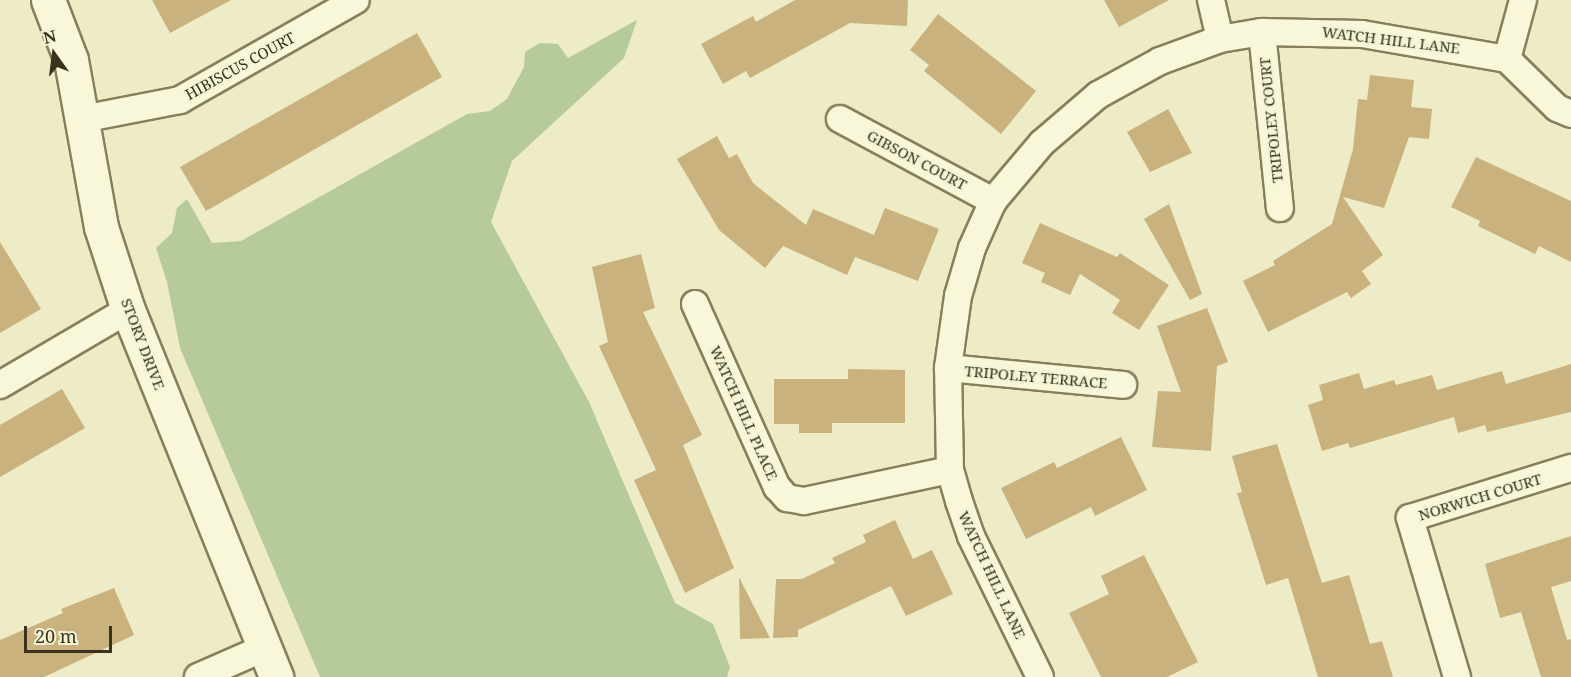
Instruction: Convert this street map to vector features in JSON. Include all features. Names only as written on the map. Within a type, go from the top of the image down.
[{"type":"street","name":"STORY DRIVE","points":[[48,0],[71,60],[101,227],[128,310],[270,662]]},
{"type":"street","name":"HIBISCUS COURT","points":[[82,119],[180,100],[356,0]]},
{"type":"street","points":[[1211,0],[1220,39]]},
{"type":"street","points":[[1523,0],[1507,59],[1557,108],[1571,114]]},
{"type":"street","name":"WATCH HILL LANE","points":[[1040,677],[971,536],[950,470],[948,368],[958,296],[972,248],[993,201],[1042,143],[1098,95],[1160,61],[1220,39],[1262,32],[1362,34],[1507,59]]},
{"type":"street","name":"TRIPOLEY COURT","points":[[1262,32],[1280,208]]},
{"type":"street","name":"GIBSON COURT","points":[[840,118],[993,201]]},
{"type":"street","name":"WATCH HILL PLACE","points":[[695,304],[777,487],[787,498],[804,501],[950,470]]},
{"type":"street","points":[[0,385],[128,310]]},
{"type":"street","name":"TRIPOLEY TERRACE","points":[[948,368],[1123,385]]},
{"type":"street","name":"NORWICH COURT","points":[[1457,677],[1410,518],[1571,468]]},
{"type":"street","points":[[198,677],[270,662]]},
{"type":"green space","points":[[637,20],[624,58],[512,161],[491,222],[589,402],[675,603],[713,624],[730,667],[727,677],[320,677],[180,348],[167,282],[156,248],[172,233],[177,208],[187,199],[212,243],[241,241],[467,114],[490,111],[507,99],[524,67],[525,52],[540,43],[558,44],[568,58]]},
{"type":"building","points":[[152,0],[231,0],[170,33]]},
{"type":"building","points":[[795,0],[908,0],[907,26],[850,23],[750,78],[746,71],[723,84],[701,44],[753,16],[756,22]]},
{"type":"building","points":[[1104,0],[1169,0],[1119,27]]},
{"type":"building","points":[[938,14],[1036,91],[1001,134],[924,71],[929,65],[910,50]]},
{"type":"building","points":[[417,33],[442,77],[206,211],[180,167]]},
{"type":"building","points":[[1370,75],[1414,80],[1411,107],[1432,109],[1429,139],[1409,137],[1384,208],[1343,197],[1383,255],[1362,271],[1371,284],[1351,298],[1347,292],[1268,332],[1243,281],[1275,265],[1273,261],[1332,224],[1353,149],[1358,99],[1367,100]]},
{"type":"building","points":[[1168,109],[1192,153],[1150,172],[1127,132]]},
{"type":"building","points":[[717,136],[729,158],[737,154],[753,183],[806,225],[813,209],[874,235],[885,208],[939,229],[918,281],[855,257],[847,275],[783,246],[765,268],[719,230],[677,159]]},
{"type":"building","points":[[1476,157],[1571,201],[1571,262],[1539,246],[1535,254],[1478,226],[1480,221],[1451,207]]},
{"type":"building","points":[[1169,204],[1202,294],[1190,300],[1144,219]]},
{"type":"building","points":[[1040,223],[1117,257],[1120,253],[1169,285],[1139,330],[1112,313],[1120,300],[1080,274],[1070,295],[1041,282],[1045,273],[1022,263]]},
{"type":"building","points":[[0,242],[41,309],[0,333]]},
{"type":"building","points":[[641,254],[655,308],[643,312],[702,435],[683,445],[734,568],[685,593],[634,480],[656,470],[599,346],[608,342],[592,267]]},
{"type":"building","points":[[1207,308],[1228,362],[1217,366],[1211,451],[1152,447],[1158,391],[1181,392],[1157,326]]},
{"type":"building","points":[[1571,364],[1571,412],[1487,432],[1485,425],[1458,433],[1454,417],[1350,448],[1348,443],[1322,451],[1308,405],[1323,400],[1319,385],[1359,373],[1364,389],[1394,380],[1396,385],[1432,375],[1437,390],[1502,371],[1506,384]]},
{"type":"building","points":[[848,369],[905,370],[905,423],[832,423],[832,433],[799,433],[799,424],[774,424],[774,379],[848,379]]},
{"type":"building","points":[[62,389],[85,428],[0,477],[0,425]]},
{"type":"building","points":[[1121,437],[1147,490],[1095,516],[1091,507],[1026,539],[1001,488],[1054,462],[1057,468]]},
{"type":"building","points":[[1277,444],[1322,583],[1349,575],[1370,644],[1382,641],[1393,677],[1318,677],[1288,578],[1266,585],[1237,493],[1242,492],[1232,456]]},
{"type":"building","points":[[895,520],[913,559],[932,550],[953,594],[906,616],[891,586],[798,630],[798,637],[773,638],[776,579],[802,579],[835,563],[832,558],[866,542],[863,535]]},
{"type":"building","points":[[1571,536],[1571,581],[1551,587],[1567,640],[1571,639],[1571,677],[1541,677],[1521,612],[1500,618],[1485,564]]},
{"type":"building","points":[[1144,555],[1198,662],[1167,677],[1101,677],[1069,613],[1109,594],[1101,576]]},
{"type":"building","points":[[739,577],[770,638],[740,639]]},
{"type":"building","points":[[114,588],[134,635],[44,677],[0,677],[0,640],[63,613],[61,609]]}]
